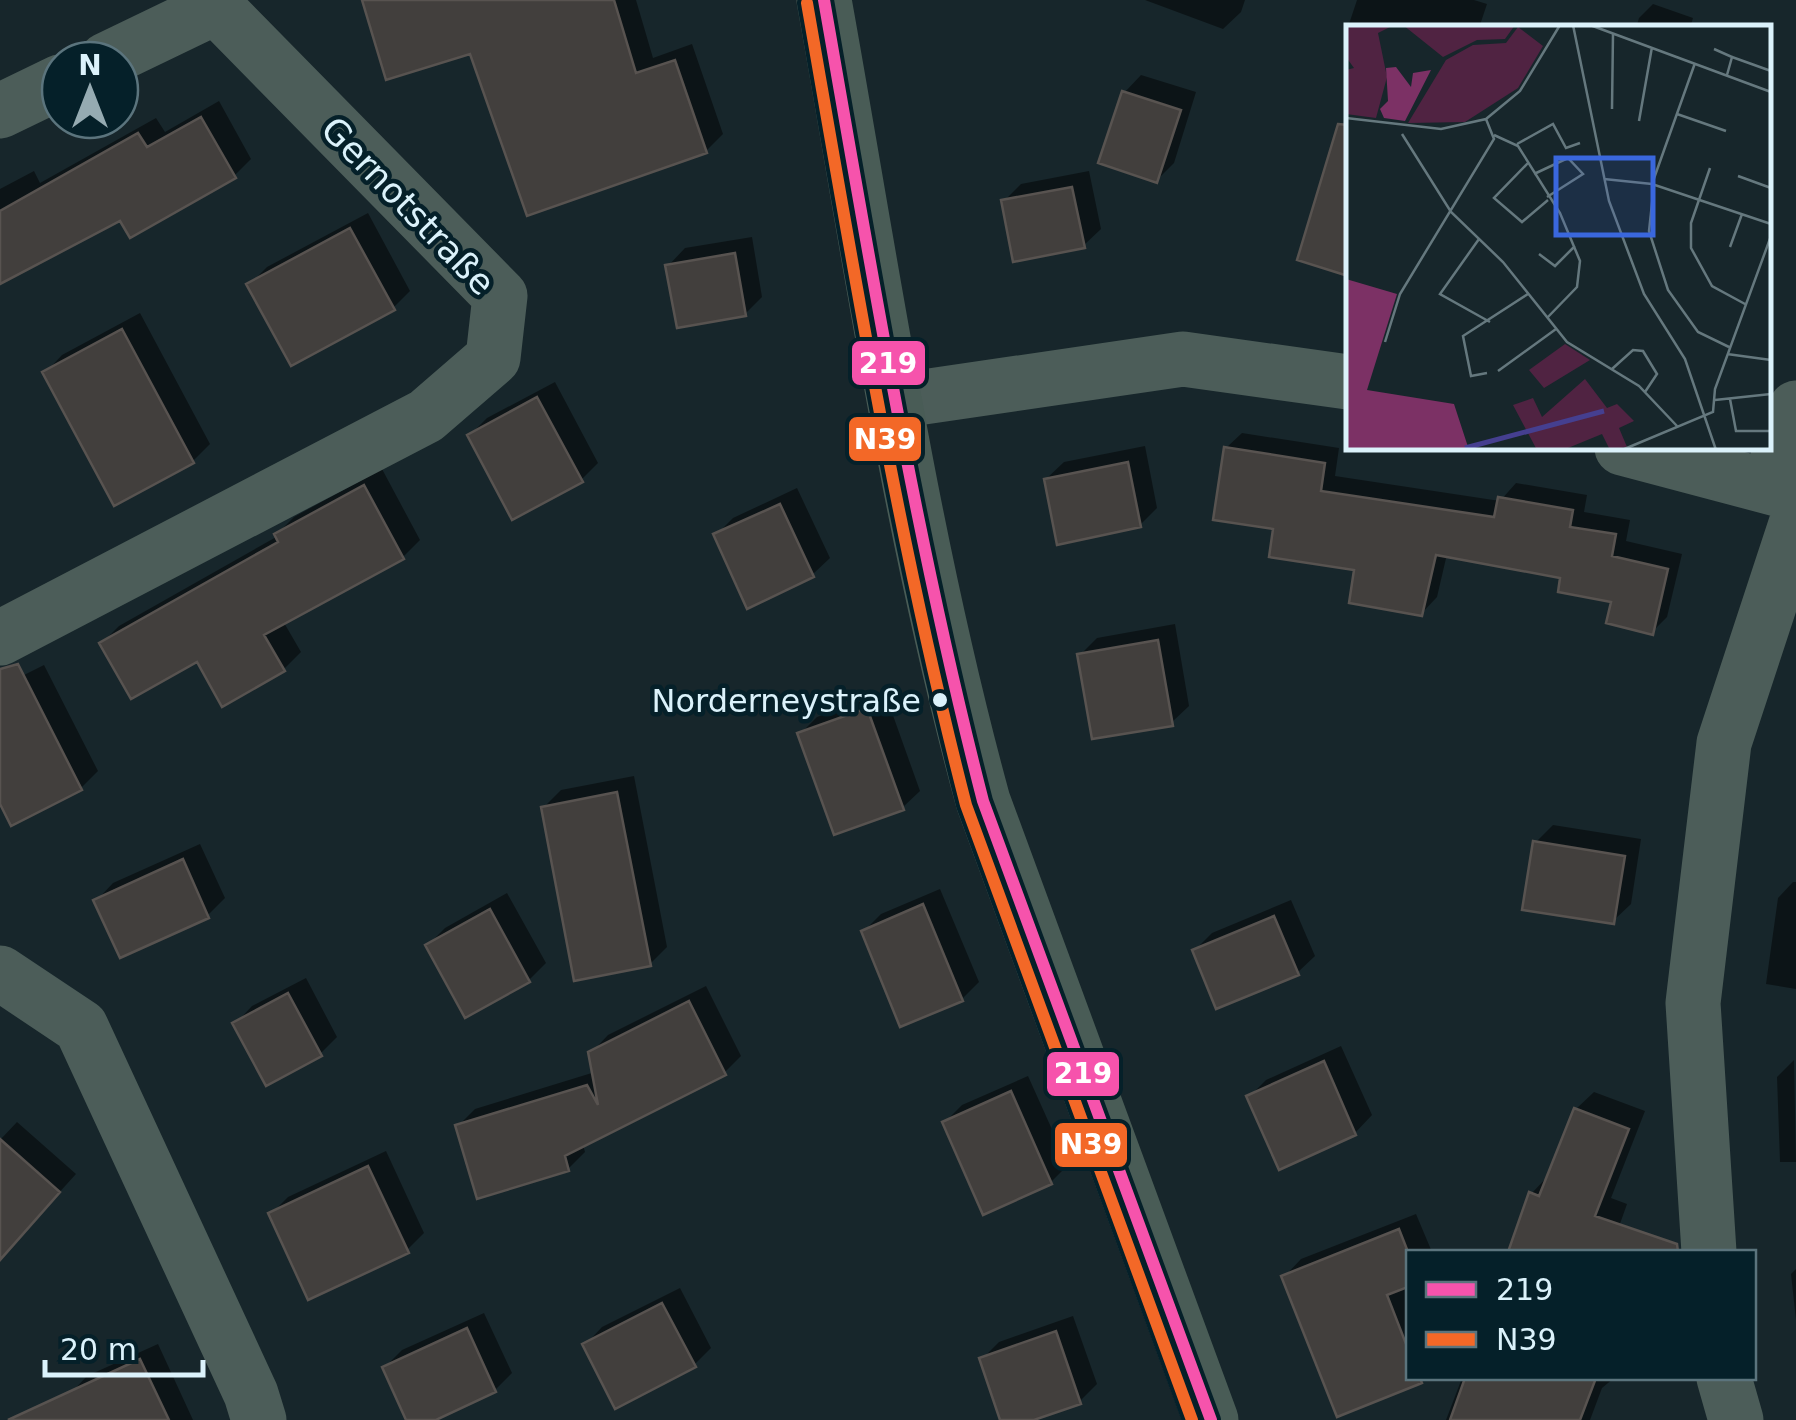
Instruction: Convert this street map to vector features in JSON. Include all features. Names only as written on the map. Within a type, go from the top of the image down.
[{"type":"street","points":[[824,0],[896,401],[956,704],[983,800],[1211,1420]]},
{"type":"street","name":"Gernotstraße","points":[[0,638],[426,416],[493,358],[500,296],[216,8],[140,44]]},
{"type":"street","points":[[0,111],[40,92]]},
{"type":"street","points":[[896,401],[1184,359],[1346,382]]},
{"type":"street","points":[[1709,1250],[1693,1003],[1724,743],[1786,501],[1796,408]]},
{"type":"street","points":[[1628,450],[1786,501]]},
{"type":"street","points":[[0,973],[81,1026],[251,1394],[259,1420]]},
{"type":"street","points":[[1725,1380],[1736,1420]]},
{"type":"building","points":[[362,0],[614,0],[636,73],[675,60],[707,153],[527,216],[470,54],[386,80]]},
{"type":"building","points":[[1122,91],[1181,110],[1157,183],[1098,163]]},
{"type":"building","points":[[201,117],[236,178],[130,238],[120,221],[0,284],[0,211],[126,140],[140,140],[140,136],[147,147]]},
{"type":"building","points":[[1338,124],[1346,125],[1346,275],[1297,260]]},
{"type":"building","points":[[1072,187],[1085,248],[1013,262],[1001,200]]},
{"type":"building","points":[[350,228],[395,310],[291,366],[246,284]]},
{"type":"building","points":[[735,253],[746,316],[677,328],[665,265]]},
{"type":"building","points":[[122,329],[194,463],[114,506],[42,372]]},
{"type":"building","points":[[537,397],[583,482],[512,520],[467,435]]},
{"type":"building","points":[[1224,447],[1325,463],[1321,491],[1494,517],[1498,497],[1573,510],[1570,527],[1616,534],[1612,556],[1668,569],[1653,635],[1606,623],[1611,602],[1558,592],[1560,578],[1436,555],[1422,616],[1349,603],[1354,570],[1269,557],[1273,529],[1213,520]]},
{"type":"building","points":[[1128,462],[1141,527],[1057,545],[1044,479]]},
{"type":"building","points":[[364,485],[404,559],[264,635],[285,671],[222,707],[197,662],[131,699],[99,643],[278,542],[274,534]]},
{"type":"building","points":[[780,504],[814,577],[747,609],[713,534]]},
{"type":"building","points":[[1158,640],[1173,726],[1092,739],[1077,654]]},
{"type":"building","points":[[18,664],[82,790],[11,826],[0,804],[0,669]]},
{"type":"building","points":[[867,708],[904,810],[834,835],[797,733]]},
{"type":"building","points":[[617,792],[651,966],[574,981],[541,807]]},
{"type":"building","points":[[1533,841],[1625,856],[1614,924],[1522,910]]},
{"type":"building","points":[[183,859],[209,918],[120,958],[93,900]]},
{"type":"building","points":[[923,904],[963,1001],[900,1027],[861,931]]},
{"type":"building","points":[[490,909],[530,982],[465,1018],[425,945]]},
{"type":"building","points":[[1274,916],[1299,975],[1216,1009],[1192,950]]},
{"type":"building","points":[[288,993],[322,1056],[266,1086],[232,1023]]},
{"type":"building","points":[[689,1001],[726,1075],[565,1156],[569,1171],[477,1199],[455,1125],[587,1085],[598,1105],[588,1052]]},
{"type":"building","points":[[1324,1061],[1356,1135],[1279,1170],[1246,1096]]},
{"type":"building","points":[[1011,1091],[1052,1184],[983,1215],[942,1122]]},
{"type":"building","points":[[1574,1108],[1629,1129],[1595,1216],[1677,1244],[1678,1250],[1509,1250],[1529,1192],[1539,1196]]},
{"type":"building","points":[[0,1139],[60,1192],[0,1260]]},
{"type":"building","points":[[368,1166],[409,1253],[308,1300],[268,1213]]},
{"type":"building","points":[[1399,1229],[1407,1250],[1406,1288],[1387,1295],[1406,1344],[1406,1380],[1422,1383],[1337,1417],[1281,1276]]},
{"type":"building","points":[[662,1303],[696,1367],[615,1409],[582,1344]]},
{"type":"building","points":[[467,1328],[496,1392],[436,1420],[406,1420],[382,1367]]},
{"type":"building","points":[[1056,1331],[1081,1404],[1034,1420],[1000,1420],[979,1358]]},
{"type":"building","points":[[140,1359],[169,1420],[8,1420]]},
{"type":"building","points":[[1464,1380],[1595,1380],[1580,1420],[1450,1420]]},
{"type":"transit line","name":"219","points":[[824,0],[915,502],[983,801],[1211,1420]]},
{"type":"transit line","name":"N39","points":[[807,3],[898,506],[966,805],[1192,1420]]},
{"type":"place","name":"Norderneystraße","points":[[940,700]]}]
